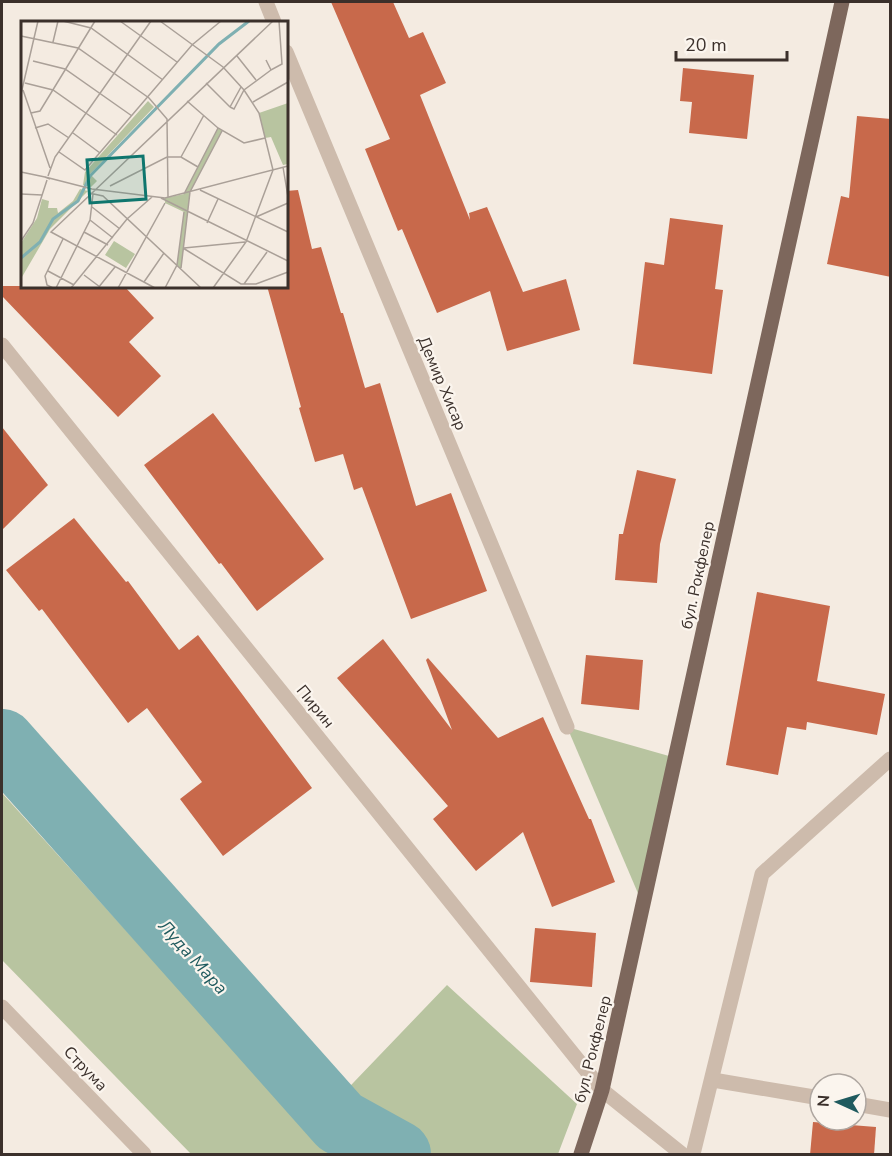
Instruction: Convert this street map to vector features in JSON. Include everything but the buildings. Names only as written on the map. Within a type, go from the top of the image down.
[{"type":"main road","name":"бул. Рокфелер","points":[[581,1155],[602,1090],[842,2]]},
{"type":"street","points":[[266,2],[274,21]]},
{"type":"street","name":"Демир Хисар","points":[[288,57],[567,727]]},
{"type":"street","name":"Пирин","points":[[2,345],[602,1090],[682,1155]]},
{"type":"street","points":[[693,1155],[762,874],[891,759]]},
{"type":"street","name":"Струма","points":[[2,1007],[144,1155]]},
{"type":"street","points":[[713,1080],[808,1096]]},
{"type":"street","points":[[868,1106],[891,1110]]},
{"type":"green space","points":[[567,727],[676,758],[643,905]]},
{"type":"green space","points":[[2,793],[307,1131],[447,985],[577,1104],[558,1154],[191,1154],[2,960]]},
{"type":"waterway","name":"Луда Мара","points":[[2,742],[340,1122],[398,1154]]}]
